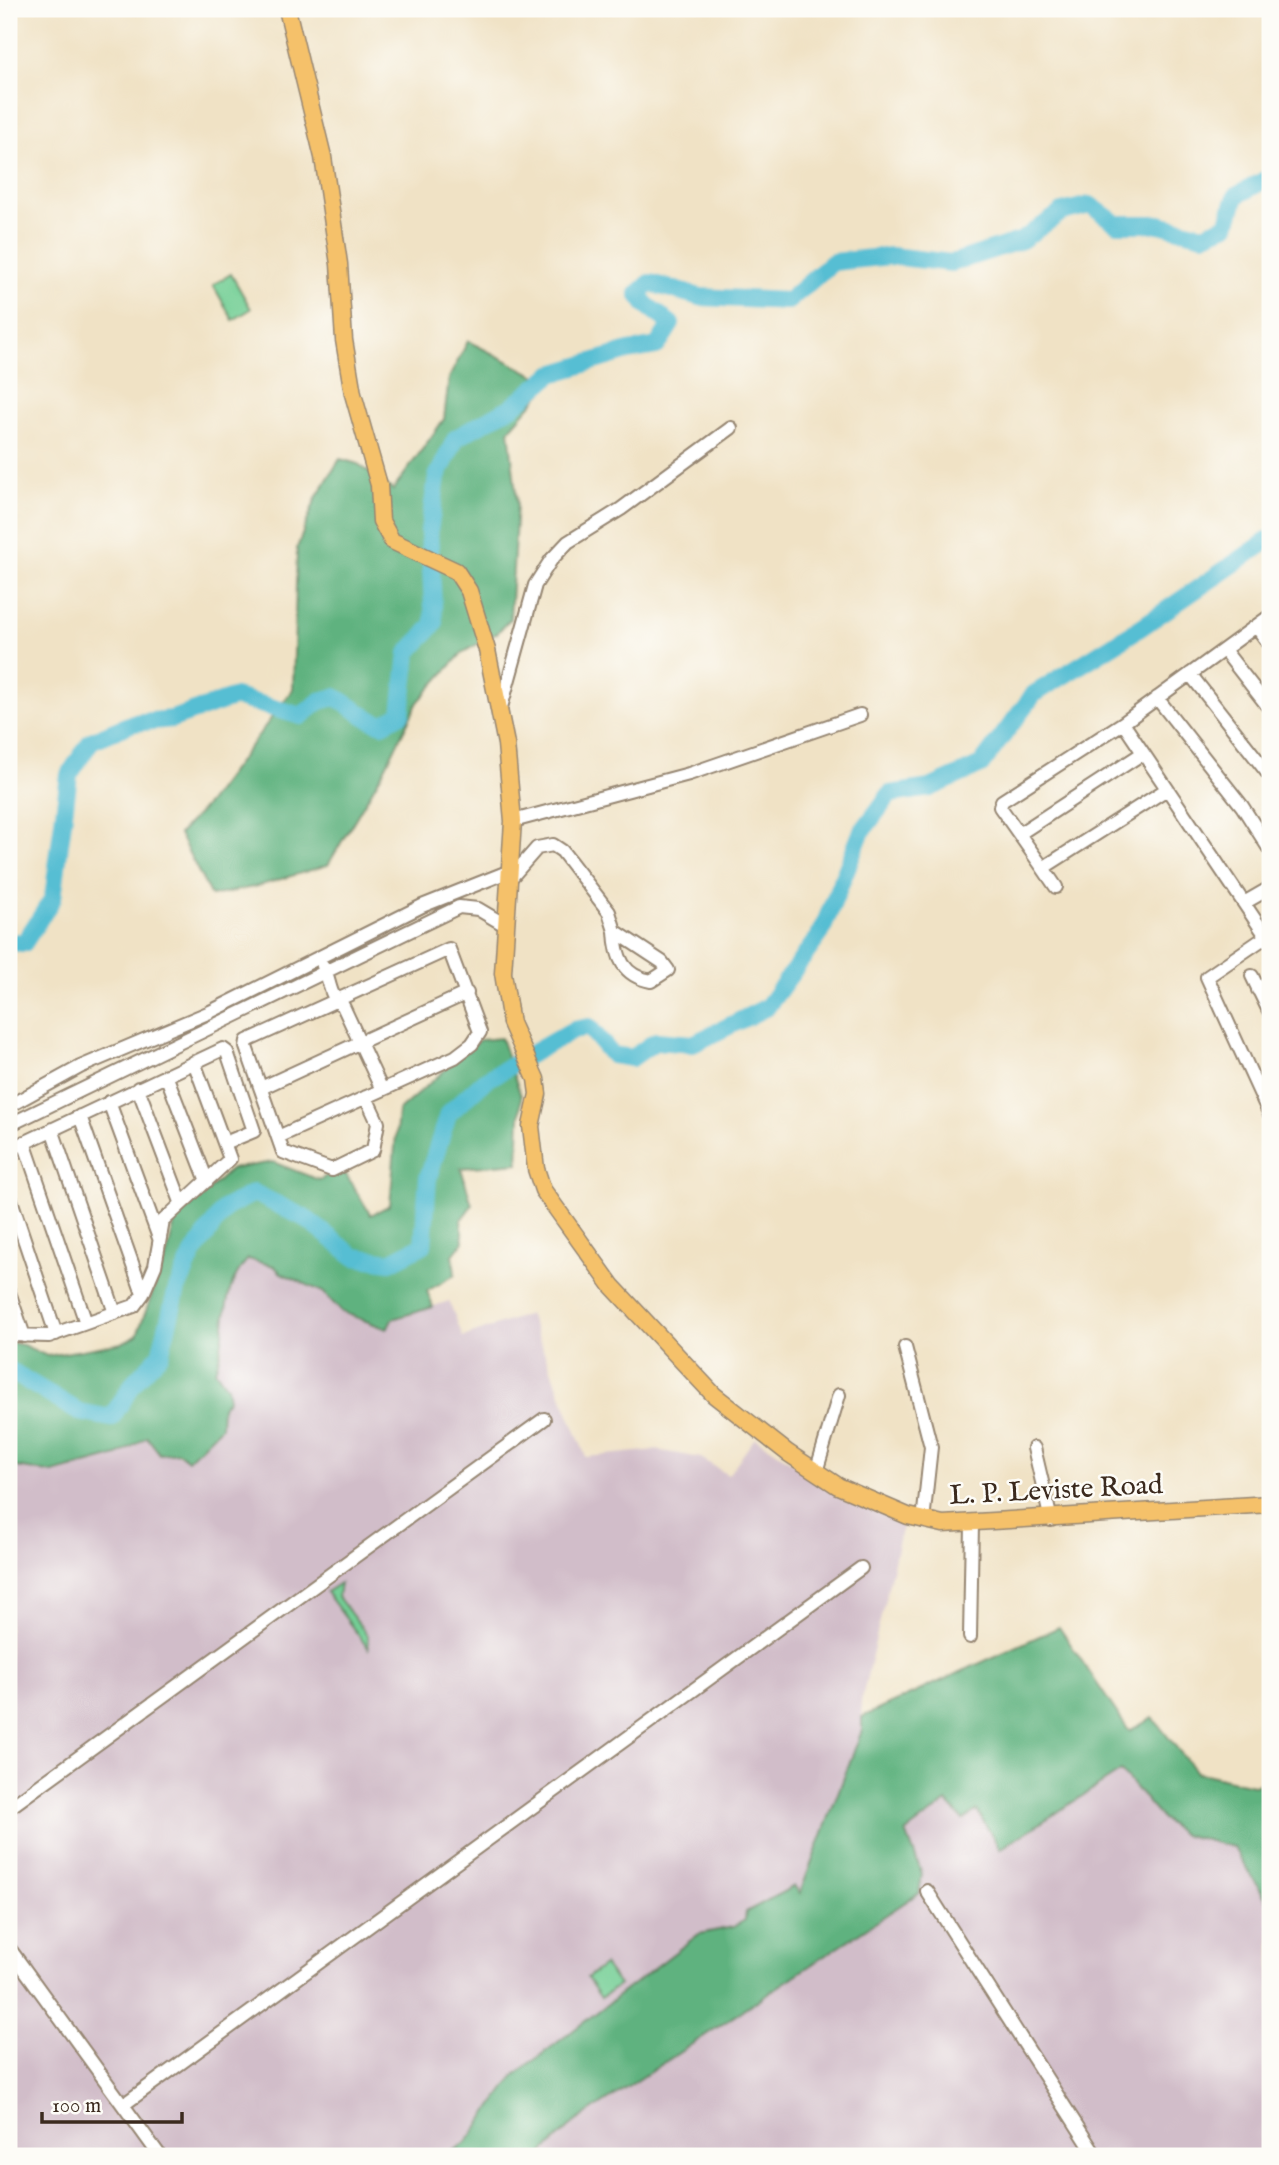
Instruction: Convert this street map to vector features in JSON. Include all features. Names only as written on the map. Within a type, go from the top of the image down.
[{"type":"main road","name":"L. P. Leviste Road","points":[[287,9],[323,157],[339,264],[346,354],[368,456],[379,485],[381,521],[392,541],[418,555],[451,566],[469,591],[500,711],[513,821],[505,925],[505,992],[519,1044],[536,1079],[538,1094],[531,1126],[534,1155],[536,1169],[551,1205],[612,1286],[693,1375],[724,1403],[816,1472],[852,1493],[923,1521],[972,1524],[1270,1504]]},
{"type":"street","points":[[500,711],[535,585],[551,560],[568,542],[621,509],[731,428]]},
{"type":"street","points":[[1056,887],[1000,807],[1002,801],[1123,723],[1270,616]]},
{"type":"street","points":[[1256,626],[1270,645]]},
{"type":"street","points":[[1224,650],[1270,709]]},
{"type":"street","points":[[1190,674],[1270,776]]},
{"type":"street","points":[[1157,698],[1242,806],[1270,850]]},
{"type":"street","points":[[513,821],[689,774],[860,715]]},
{"type":"street","points":[[1123,723],[1269,937],[1207,977],[1265,1090],[1270,1115]]},
{"type":"street","points":[[1020,834],[1143,752]]},
{"type":"street","points":[[1043,868],[1167,789]]},
{"type":"street","points":[[9,1106],[80,1067],[210,1012],[454,892],[509,875],[537,848],[553,845],[562,851],[605,906],[615,931],[618,955],[629,973],[651,981],[666,974],[668,970],[662,962],[615,931]]},
{"type":"street","points":[[1244,903],[1270,888]]},
{"type":"street","points":[[454,892],[459,907]]},
{"type":"street","points":[[9,1125],[328,975],[459,907],[478,909],[505,925]]},
{"type":"street","points":[[278,1137],[366,1097],[455,1057],[472,1044],[480,1032],[452,952],[447,948],[341,1001],[247,1041],[246,1047],[283,1152],[332,1170],[373,1150],[378,1123],[366,1097]]},
{"type":"street","points":[[319,958],[328,975],[329,990],[341,1001],[382,1090]]},
{"type":"street","points":[[1252,976],[1270,1013]]},
{"type":"street","points":[[1258,990],[1270,983]]},
{"type":"street","points":[[261,1088],[467,993]]},
{"type":"street","points":[[9,1150],[221,1049],[227,1052],[254,1131],[225,1143]]},
{"type":"street","points":[[9,1335],[56,1334],[134,1306],[143,1294],[155,1266],[163,1221],[181,1202],[229,1162],[225,1143],[194,1062]]},
{"type":"street","points":[[166,1075],[207,1181]]},
{"type":"street","points":[[138,1088],[181,1202]]},
{"type":"street","points":[[109,1102],[160,1238]]},
{"type":"street","points":[[80,1116],[143,1294]]},
{"type":"street","points":[[52,1129],[115,1313]]},
{"type":"street","points":[[24,1142],[86,1323]]},
{"type":"street","points":[[9,1194],[56,1334]]},
{"type":"street","points":[[9,1292],[24,1336]]},
{"type":"street","points":[[905,1347],[931,1447],[923,1521]]},
{"type":"street","points":[[816,1472],[839,1395]]},
{"type":"street","points":[[9,1808],[544,1419]]},
{"type":"street","points":[[1034,1448],[1051,1520]]},
{"type":"street","points":[[970,1637],[972,1524]]},
{"type":"street","points":[[123,2105],[861,1568]]},
{"type":"street","points":[[927,1891],[1096,2156]]},
{"type":"street","points":[[9,1948],[160,2156]]},
{"type":"shaded area","points":[[248,1258],[274,1266],[281,1273],[323,1292],[342,1312],[387,1329],[392,1320],[449,1301],[463,1337],[529,1314],[586,1457],[656,1450],[701,1458],[728,1475],[755,1438],[851,1501],[903,1523],[861,1702],[862,1730],[800,1894],[794,1887],[733,1927],[699,1934],[515,2075],[466,2143],[445,2156],[9,2156],[9,1466],[53,1473],[118,1455],[147,1437],[187,1459],[220,1427],[222,1407],[229,1399],[227,1387],[215,1370],[222,1351],[223,1314],[238,1269]]},
{"type":"shaded area","points":[[1121,1771],[1161,1818],[1182,1834],[1233,1847],[1270,1905],[1270,2156],[540,2156],[575,2122],[922,1874],[905,1832],[948,1802],[977,1810],[1000,1849]]},
{"type":"green space","points":[[231,274],[251,309],[233,320],[213,285]]},
{"type":"green space","points":[[468,341],[550,383],[509,430],[517,503],[510,619],[497,633],[462,653],[418,702],[384,770],[328,865],[258,886],[211,896],[179,834],[207,804],[293,689],[297,548],[316,498],[340,459],[358,464],[393,490],[444,419],[449,378]]},
{"type":"green space","points":[[501,1038],[521,1096],[518,1163],[461,1168],[472,1205],[461,1220],[463,1242],[453,1255],[455,1275],[427,1291],[433,1307],[392,1319],[387,1329],[342,1312],[323,1292],[281,1273],[274,1266],[248,1259],[232,1285],[215,1370],[227,1387],[229,1399],[222,1407],[221,1427],[188,1460],[178,1452],[160,1454],[147,1437],[118,1455],[53,1473],[9,1466],[9,1342],[47,1356],[122,1343],[137,1335],[168,1251],[175,1221],[231,1169],[273,1162],[319,1180],[342,1168],[371,1215],[390,1205],[398,1111],[479,1040]]},
{"type":"green space","points":[[340,1583],[338,1597],[368,1636],[368,1648],[326,1592]]},
{"type":"green space","points":[[1059,1627],[1129,1731],[1153,1718],[1196,1772],[1253,1785],[1270,1781],[1270,1905],[1233,1847],[1182,1834],[1161,1818],[1121,1771],[1000,1849],[977,1810],[963,1820],[947,1802],[906,1832],[922,1874],[919,1893],[575,2122],[540,2156],[445,2156],[466,2143],[515,2075],[699,1934],[733,1927],[745,1920],[746,1912],[794,1886],[800,1893],[862,1730],[862,1717]]},
{"type":"green space","points":[[604,1965],[619,1985],[601,1998],[587,1978]]},
{"type":"waterway","points":[[9,942],[24,943],[53,898],[69,775],[91,741],[133,723],[172,719],[235,697],[301,716],[320,701],[335,697],[383,724],[401,714],[408,653],[434,624],[429,531],[437,477],[456,438],[513,406],[552,374],[628,351],[657,346],[671,324],[645,304],[638,294],[650,283],[700,297],[788,301],[833,262],[891,256],[952,263],[1022,240],[1062,212],[1090,205],[1117,224],[1159,224],[1203,235],[1227,225],[1236,196],[1270,177]]},
{"type":"waterway","points":[[9,1370],[79,1412],[111,1418],[135,1381],[160,1355],[177,1289],[193,1254],[225,1208],[254,1193],[305,1218],[355,1257],[390,1262],[423,1245],[428,1178],[448,1114],[484,1081],[573,1030],[589,1027],[612,1055],[632,1058],[656,1041],[693,1044],[767,1007],[821,933],[861,833],[890,794],[930,788],[981,765],[1034,694],[1140,628],[1270,539]]}]
